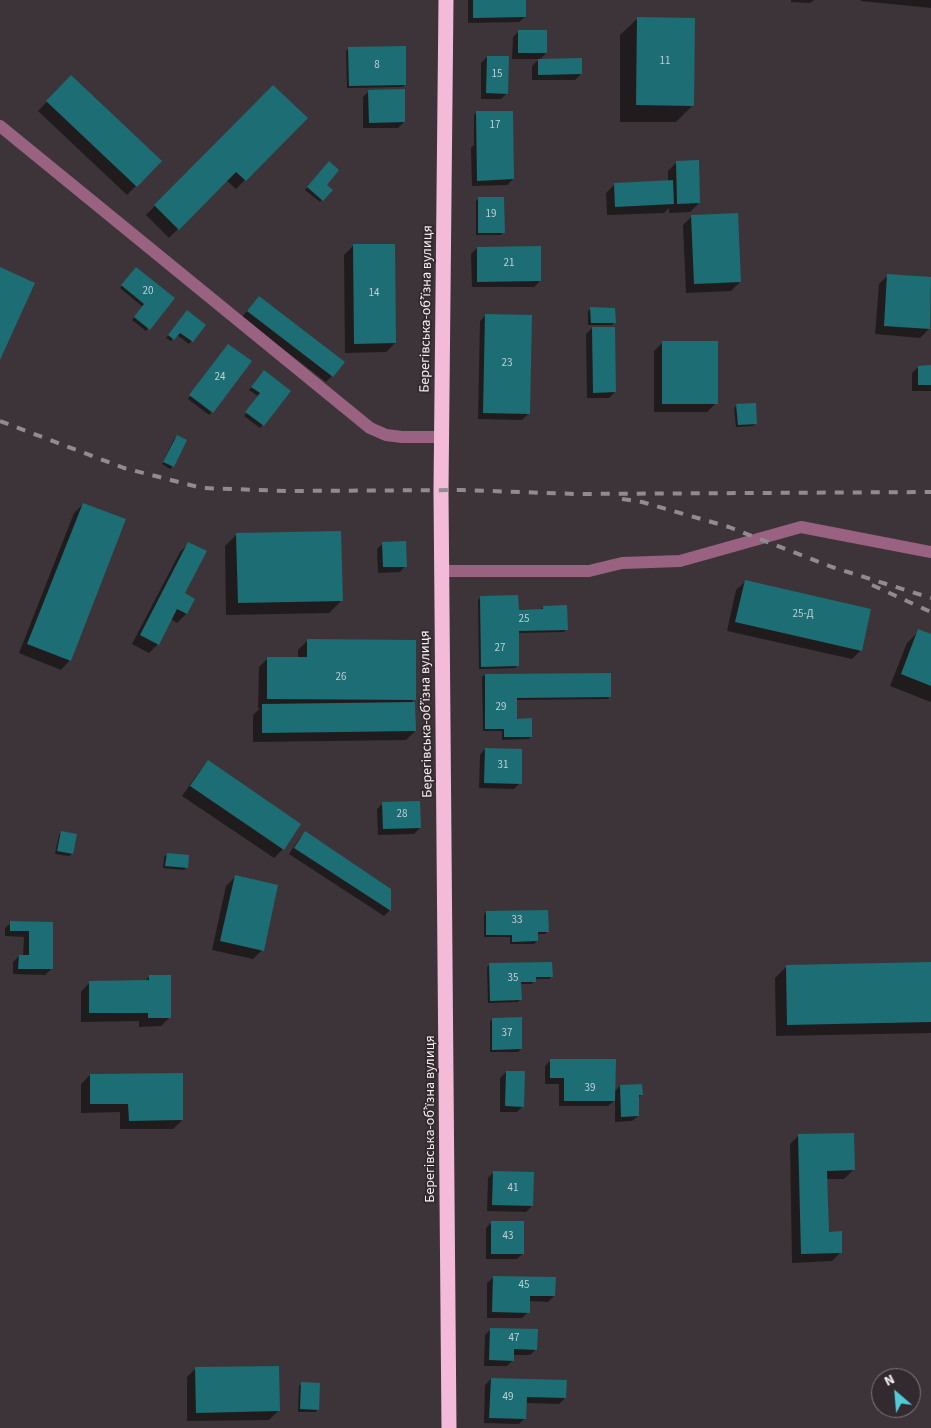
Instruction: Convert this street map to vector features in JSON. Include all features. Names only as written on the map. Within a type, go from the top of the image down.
[{"type":"highway","name":"Берегівська-обʼїзна вулиця","points":[[446,0],[442,571],[449,1428]]},
{"type":"lane","points":[[0,126],[370,428],[386,435],[442,437]]},
{"type":"lane","points":[[442,571],[589,571],[622,563],[680,561],[801,527],[931,552]]},
{"type":"building","points":[[473,0],[526,0],[526,17],[473,18]]},
{"type":"building","points":[[637,17],[695,18],[694,106],[636,105]]},
{"type":"building","points":[[518,30],[547,30],[547,53],[518,53]]},
{"type":"building","points":[[406,46],[406,85],[349,86],[348,47]]},
{"type":"building","points":[[487,56],[509,56],[508,94],[486,93]]},
{"type":"building","points":[[582,58],[582,74],[538,75],[538,59]]},
{"type":"building","points":[[71,75],[162,161],[137,187],[46,101]]},
{"type":"building","points":[[273,85],[308,118],[246,181],[236,172],[179,230],[154,205]]},
{"type":"building","points":[[405,89],[405,122],[369,123],[368,90]]},
{"type":"building","points":[[476,111],[513,111],[514,179],[477,181]]},
{"type":"building","points":[[699,160],[700,203],[677,204],[676,161]]},
{"type":"building","points":[[329,161],[339,170],[327,185],[333,190],[323,201],[307,187]]},
{"type":"building","points":[[673,180],[674,204],[615,207],[614,183]]},
{"type":"building","points":[[478,197],[504,197],[505,233],[478,233]]},
{"type":"building","points":[[738,213],[741,282],[694,284],[691,215]]},
{"type":"building","points":[[353,244],[395,244],[396,343],[354,344]]},
{"type":"building","points":[[541,246],[541,281],[477,282],[477,247]]},
{"type":"building","points":[[0,267],[35,283],[0,360]]},
{"type":"building","points":[[136,267],[175,298],[150,330],[134,317],[144,304],[121,285]]},
{"type":"building","points":[[887,274],[931,277],[930,329],[884,326]]},
{"type":"building","points":[[259,296],[345,362],[333,377],[247,311]]},
{"type":"building","points":[[590,307],[615,308],[616,323],[591,323]]},
{"type":"building","points":[[187,310],[206,325],[193,342],[180,333],[174,340],[168,335]]},
{"type":"building","points":[[485,314],[532,315],[530,414],[483,413]]},
{"type":"building","points":[[592,327],[615,327],[616,392],[593,393]]},
{"type":"building","points":[[662,341],[718,341],[718,404],[662,404]]},
{"type":"building","points":[[228,344],[252,361],[213,413],[189,395]]},
{"type":"building","points":[[931,365],[931,385],[918,385],[918,366]]},
{"type":"building","points":[[264,370],[291,391],[264,426],[245,412],[260,393],[251,387]]},
{"type":"building","points":[[756,403],[757,424],[738,425],[736,404]]},
{"type":"building","points":[[177,435],[187,440],[174,467],[163,462]]},
{"type":"building","points":[[83,503],[126,519],[71,661],[27,644]]},
{"type":"building","points":[[341,531],[343,601],[238,603],[236,533]]},
{"type":"building","points":[[406,541],[407,567],[383,567],[382,542]]},
{"type":"building","points":[[188,542],[207,551],[185,593],[195,599],[187,614],[177,609],[159,645],[140,635]]},
{"type":"building","points":[[745,580],[871,609],[862,651],[735,622]]},
{"type":"building","points":[[518,595],[519,610],[567,605],[568,630],[519,631],[519,666],[481,667],[480,596]]},
{"type":"building","points":[[918,629],[931,634],[931,686],[901,674]]},
{"type":"building","points":[[307,639],[416,640],[416,700],[267,699],[267,657],[307,657]]},
{"type":"building","points":[[611,673],[611,697],[517,698],[517,719],[532,718],[532,737],[504,737],[504,729],[485,729],[485,674]]},
{"type":"building","points":[[415,702],[416,731],[262,733],[262,704]]},
{"type":"building","points":[[485,748],[522,749],[522,784],[484,783]]},
{"type":"building","points":[[208,760],[301,824],[284,850],[190,786]]},
{"type":"building","points":[[420,801],[421,828],[383,829],[382,802]]},
{"type":"building","points":[[61,831],[77,834],[73,854],[57,851]]},
{"type":"building","points":[[305,831],[391,889],[391,911],[294,848]]},
{"type":"building","points":[[167,853],[189,855],[188,868],[165,866]]},
{"type":"building","points":[[235,875],[278,885],[264,951],[220,941]]},
{"type":"building","points":[[548,910],[549,932],[538,932],[538,941],[512,942],[512,935],[486,935],[486,911]]},
{"type":"building","points":[[10,921],[53,922],[53,969],[18,969],[19,955],[29,955],[29,931],[10,931]]},
{"type":"building","points":[[552,962],[553,977],[536,977],[536,982],[521,982],[522,1000],[490,1001],[489,963]]},
{"type":"building","points":[[931,962],[931,1022],[787,1025],[786,965]]},
{"type":"building","points":[[149,975],[171,975],[171,1018],[148,1018],[148,1013],[89,1013],[89,981],[149,980]]},
{"type":"building","points":[[522,1017],[522,1049],[492,1050],[492,1018]]},
{"type":"building","points":[[550,1059],[616,1059],[615,1101],[564,1101],[564,1078],[550,1078]]},
{"type":"building","points":[[506,1071],[525,1071],[524,1107],[505,1106]]},
{"type":"building","points":[[183,1073],[183,1120],[129,1121],[128,1104],[90,1104],[90,1074]]},
{"type":"building","points":[[642,1084],[643,1095],[639,1095],[639,1116],[621,1117],[620,1085]]},
{"type":"building","points":[[854,1133],[855,1170],[827,1171],[829,1232],[842,1231],[842,1253],[801,1254],[798,1134]]},
{"type":"building","points":[[493,1171],[534,1172],[533,1206],[492,1205]]},
{"type":"building","points":[[491,1221],[524,1221],[524,1254],[491,1254]]},
{"type":"building","points":[[493,1276],[556,1277],[555,1296],[530,1296],[530,1313],[492,1312]]},
{"type":"building","points":[[490,1328],[538,1329],[537,1350],[514,1349],[514,1361],[489,1360]]},
{"type":"building","points":[[279,1366],[280,1411],[196,1413],[195,1367]]},
{"type":"building","points":[[491,1378],[567,1380],[566,1398],[527,1397],[526,1419],[489,1418]]},
{"type":"building","points":[[301,1382],[320,1383],[319,1410],[300,1409]]},
{"type":"railway","points":[[0,421],[124,468],[202,488],[287,491],[462,490],[577,494],[931,492]]},
{"type":"railway","points":[[622,499],[642,502],[729,527],[832,567],[931,598]]},
{"type":"railway","points":[[872,585],[931,612]]}]
